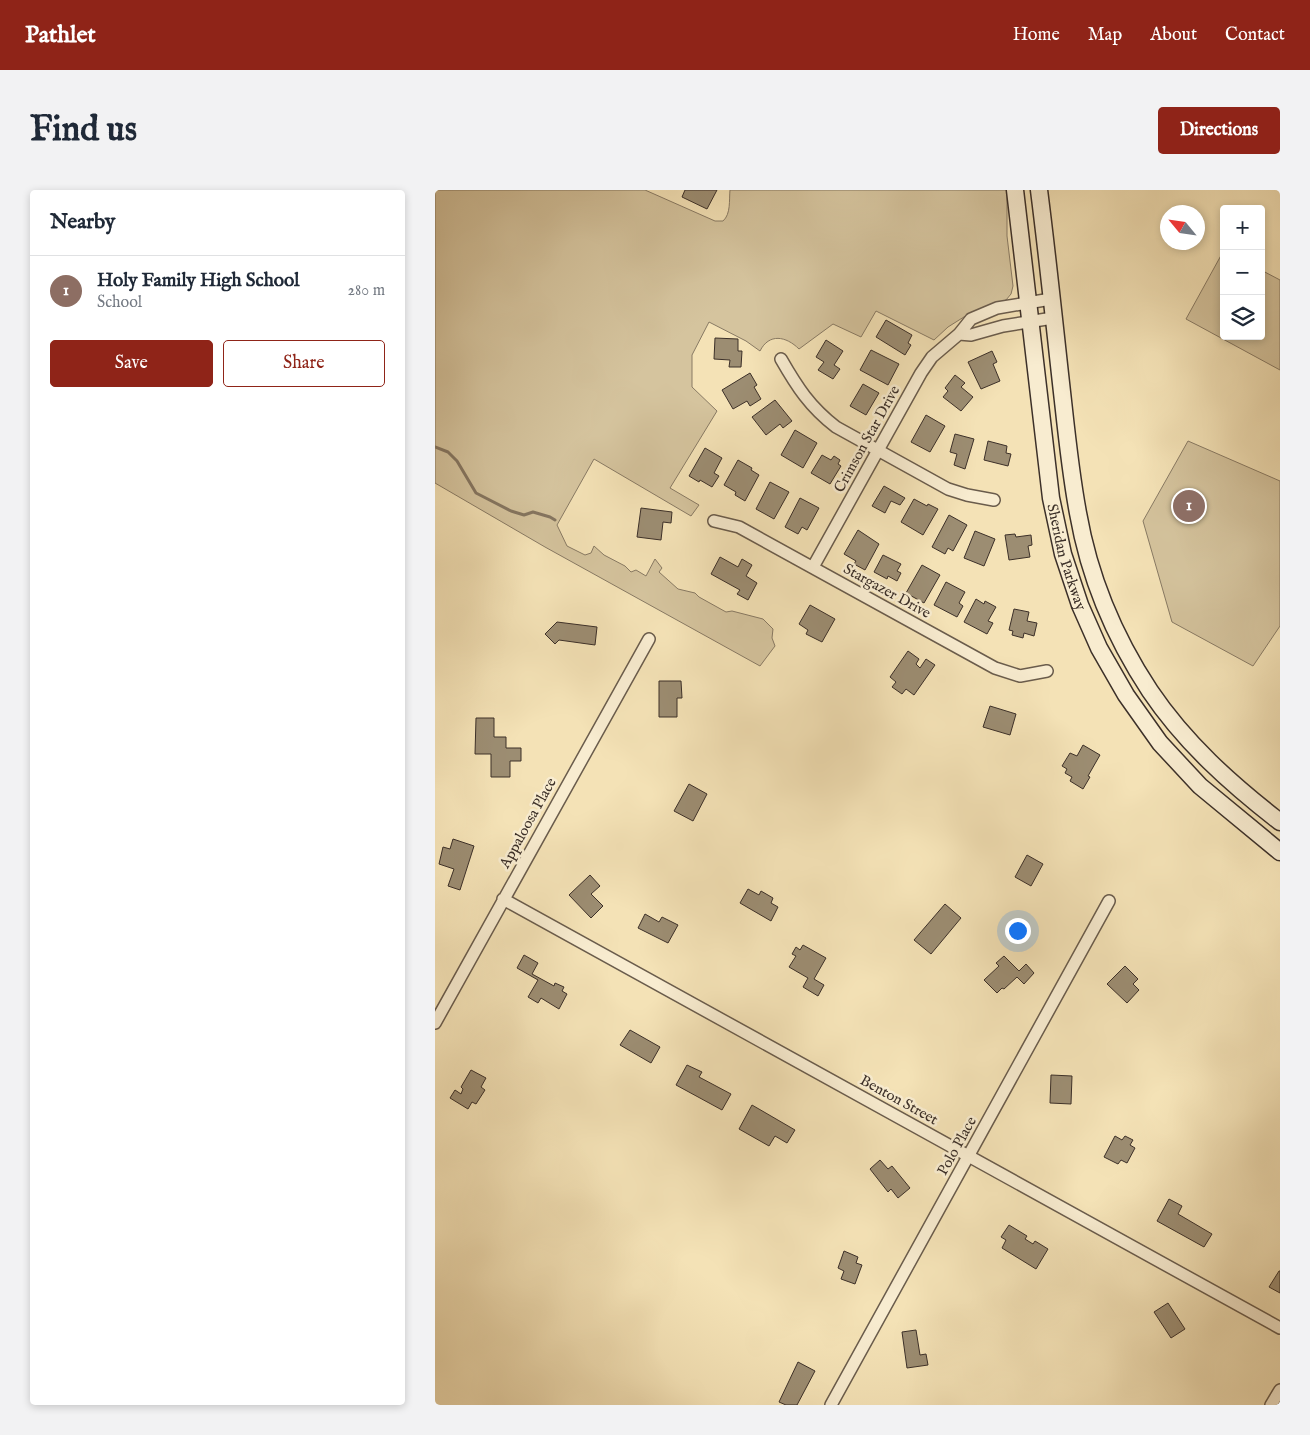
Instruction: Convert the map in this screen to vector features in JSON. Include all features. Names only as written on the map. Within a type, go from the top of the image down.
[{"type":"main road","name":"Sheridan Parkway","points":[[1015,190],[1055,517],[1069,576],[1089,626],[1105,660],[1126,695],[1160,742],[1200,786],[1280,852]]},
{"type":"main road","name":"Sheridan Parkway","points":[[1039,190],[1070,464],[1078,515],[1091,568],[1113,622],[1130,657],[1150,690],[1173,722],[1226,779],[1280,822]]},
{"type":"street","name":"Crimson Star Drive","points":[[813,568],[921,373],[932,357],[959,334],[971,319],[997,308],[1051,299]]},
{"type":"street","points":[[959,334],[971,335],[1003,326],[1053,318]]},
{"type":"street","points":[[781,359],[796,386],[808,402],[821,416],[836,427],[948,489],[994,500]]},
{"type":"street","name":"Stargazer Drive","points":[[714,521],[739,527],[995,668],[1020,676],[1047,671]]},
{"type":"street","name":"Appaloosa Place","points":[[435,1023],[649,638]]},
{"type":"street","name":"Benton Street","points":[[503,899],[1280,1328]]},
{"type":"street","name":"Polo Place","points":[[831,1405],[1109,901]]},
{"type":"street","points":[[1271,1405],[1280,1390]]},
{"type":"shaded area","points":[[435,190],[645,190],[715,221],[723,221],[728,211],[730,190],[1007,190],[1007,236],[1013,286],[1011,294],[1006,300],[967,315],[948,327],[934,340],[876,311],[861,337],[833,324],[799,349],[789,341],[778,338],[768,341],[760,351],[746,341],[709,322],[692,355],[692,387],[717,411],[670,488],[699,505],[691,516],[594,459],[557,525],[567,546],[585,555],[591,553],[594,546],[604,555],[625,566],[631,572],[636,570],[646,576],[655,559],[662,568],[659,572],[678,589],[695,593],[726,612],[732,611],[763,619],[773,629],[772,638],[775,646],[760,666],[545,547],[435,483]]},
{"type":"shaded area","points":[[1220,257],[1220,337],[1186,319]]},
{"type":"shaded area","points":[[1265,272],[1280,280],[1280,370],[1225,340],[1265,340]]},
{"type":"shaded area","points":[[1188,441],[1280,481],[1280,626],[1253,666],[1172,622],[1143,521]]},
{"type":"building","points":[[685,190],[717,190],[707,209],[682,197]]},
{"type":"building","points":[[886,320],[912,335],[908,343],[911,345],[905,355],[876,337]]},
{"type":"building","points":[[715,338],[738,339],[738,351],[742,351],[741,367],[729,367],[730,360],[714,359]]},
{"type":"building","points":[[826,340],[843,351],[834,365],[840,369],[833,379],[818,370],[824,362],[816,357]]},
{"type":"building","points":[[871,350],[899,364],[888,385],[860,370]]},
{"type":"building","points":[[992,351],[997,362],[993,364],[1000,381],[981,389],[968,362]]},
{"type":"building","points":[[750,373],[757,385],[754,387],[761,399],[750,406],[747,401],[733,409],[722,390]]},
{"type":"building","points":[[955,375],[965,383],[961,387],[973,397],[961,411],[943,397],[948,391],[945,388]]},
{"type":"building","points":[[863,384],[879,393],[866,415],[850,406]]},
{"type":"building","points":[[775,400],[792,421],[783,428],[780,424],[766,435],[752,417]]},
{"type":"building","points":[[926,415],[945,426],[930,452],[911,442]]},
{"type":"building","points":[[795,430],[817,443],[803,468],[781,455]]},
{"type":"building","points":[[955,434],[974,439],[965,469],[954,465],[957,454],[950,452]]},
{"type":"building","points":[[988,441],[1007,446],[1006,453],[1011,454],[1008,466],[984,460]]},
{"type":"building","points":[[705,448],[722,458],[714,473],[719,476],[712,487],[689,476]]},
{"type":"building","points":[[822,455],[831,460],[834,456],[840,460],[838,464],[841,466],[830,484],[811,473]]},
{"type":"building","points":[[738,460],[752,468],[751,470],[759,475],[745,501],[735,495],[736,492],[724,485]]},
{"type":"building","points":[[770,482],[789,492],[774,519],[756,509]]},
{"type":"building","points":[[884,486],[905,498],[900,505],[891,501],[885,513],[872,506]]},
{"type":"building","points":[[800,498],[819,508],[807,530],[802,527],[798,534],[785,527]]},
{"type":"building","points":[[914,499],[938,509],[923,535],[901,522]]},
{"type":"building","points":[[641,508],[672,512],[671,523],[663,522],[661,540],[637,537]]},
{"type":"building","points":[[949,515],[967,525],[953,551],[948,548],[945,554],[932,547]]},
{"type":"building","points":[[858,530],[879,544],[865,570],[854,564],[856,561],[844,554]]},
{"type":"building","points":[[975,531],[995,539],[984,566],[964,558]]},
{"type":"building","points":[[1015,534],[1016,537],[1031,535],[1032,545],[1028,546],[1030,557],[1009,560],[1005,535]]},
{"type":"building","points":[[883,555],[901,564],[897,571],[901,573],[897,581],[888,576],[887,579],[874,572]]},
{"type":"building","points":[[720,557],[738,567],[742,559],[752,565],[746,576],[757,583],[748,600],[737,594],[740,590],[711,574]]},
{"type":"building","points":[[922,565],[940,575],[924,603],[906,593]]},
{"type":"building","points":[[946,582],[965,592],[959,603],[963,606],[957,617],[934,605]]},
{"type":"building","points":[[976,599],[984,604],[985,601],[996,607],[988,621],[993,623],[987,634],[964,622]]},
{"type":"building","points":[[810,605],[835,619],[822,642],[806,634],[808,630],[799,624]]},
{"type":"building","points":[[1014,609],[1029,612],[1027,621],[1037,623],[1034,636],[1024,633],[1023,638],[1012,635],[1013,631],[1009,630]]},
{"type":"building","points":[[557,622],[597,627],[595,645],[559,640],[555,644],[545,634]]},
{"type":"building","points":[[908,651],[919,659],[916,664],[920,668],[926,659],[935,665],[914,695],[906,689],[902,694],[892,687],[896,682],[890,677]]},
{"type":"building","points":[[659,681],[681,681],[682,698],[677,698],[677,717],[659,717]]},
{"type":"building","points":[[990,706],[1016,714],[1010,735],[983,727]]},
{"type":"building","points":[[476,718],[494,718],[494,737],[506,737],[506,748],[521,748],[521,761],[510,761],[510,777],[491,777],[491,754],[475,754]]},
{"type":"building","points":[[1083,745],[1100,755],[1083,789],[1070,781],[1072,777],[1065,773],[1067,769],[1062,766],[1070,753],[1077,756]]},
{"type":"building","points":[[689,784],[707,794],[693,821],[674,811]]},
{"type":"building","points":[[453,839],[474,846],[460,890],[448,886],[454,869],[439,864],[443,847],[450,849]]},
{"type":"building","points":[[1027,855],[1043,864],[1031,886],[1015,877]]},
{"type":"building","points":[[590,875],[600,886],[591,894],[603,906],[591,918],[569,895]]},
{"type":"building","points":[[748,889],[759,895],[761,891],[773,898],[771,903],[778,907],[771,921],[740,903]]},
{"type":"building","points":[[945,904],[961,918],[931,954],[914,940]]},
{"type":"building","points":[[645,914],[659,922],[662,917],[678,925],[668,943],[638,928]]},
{"type":"building","points":[[803,945],[826,958],[814,979],[824,985],[818,996],[803,987],[808,978],[789,967],[796,956],[792,954],[796,947],[800,950]]},
{"type":"building","points":[[524,955],[538,963],[532,974],[554,986],[555,983],[564,987],[562,991],[567,994],[559,1009],[541,998],[538,1003],[528,997],[538,980],[517,968]]},
{"type":"building","points":[[1004,956],[1019,971],[1026,964],[1034,973],[1024,984],[1017,977],[997,993],[984,980],[999,966],[996,963]]},
{"type":"building","points":[[1125,966],[1138,979],[1133,984],[1139,990],[1127,1003],[1107,984]]},
{"type":"building","points":[[630,1030],[660,1047],[651,1063],[620,1045]]},
{"type":"building","points":[[687,1065],[702,1072],[699,1077],[731,1094],[722,1110],[676,1085]]},
{"type":"building","points":[[471,1070],[486,1078],[481,1087],[485,1090],[476,1104],[472,1102],[468,1109],[450,1098],[455,1090],[461,1094],[463,1089],[461,1087]]},
{"type":"building","points":[[1051,1075],[1072,1076],[1071,1104],[1050,1103]]},
{"type":"building","points":[[752,1105],[795,1130],[787,1143],[775,1136],[769,1146],[739,1129]]},
{"type":"building","points":[[1115,1136],[1122,1140],[1125,1136],[1133,1140],[1130,1145],[1135,1148],[1127,1163],[1121,1160],[1118,1164],[1104,1157]]},
{"type":"building","points":[[880,1160],[888,1169],[892,1166],[910,1188],[898,1198],[891,1189],[888,1192],[870,1169]]},
{"type":"building","points":[[1169,1199],[1182,1206],[1178,1214],[1212,1234],[1204,1247],[1157,1221]]},
{"type":"building","points":[[1009,1225],[1027,1236],[1025,1239],[1033,1244],[1035,1241],[1048,1249],[1036,1269],[1002,1248],[1006,1240],[1001,1237]]},
{"type":"building","points":[[844,1251],[858,1257],[856,1263],[862,1265],[855,1284],[841,1279],[844,1271],[838,1268]]},
{"type":"building","points":[[1280,1271],[1280,1293],[1269,1287]]},
{"type":"building","points":[[1168,1303],[1185,1329],[1171,1338],[1154,1312]]},
{"type":"building","points":[[916,1330],[920,1355],[926,1354],[928,1365],[907,1368],[902,1332]]},
{"type":"building","points":[[798,1362],[815,1371],[797,1405],[786,1405],[779,1402]]},
{"type":"waterway","points":[[435,447],[448,452],[457,461],[476,493],[511,511],[524,515],[533,512],[555,520]]},
{"type":"place","name":"Holy Family High School","points":[[1189,506]]}]
